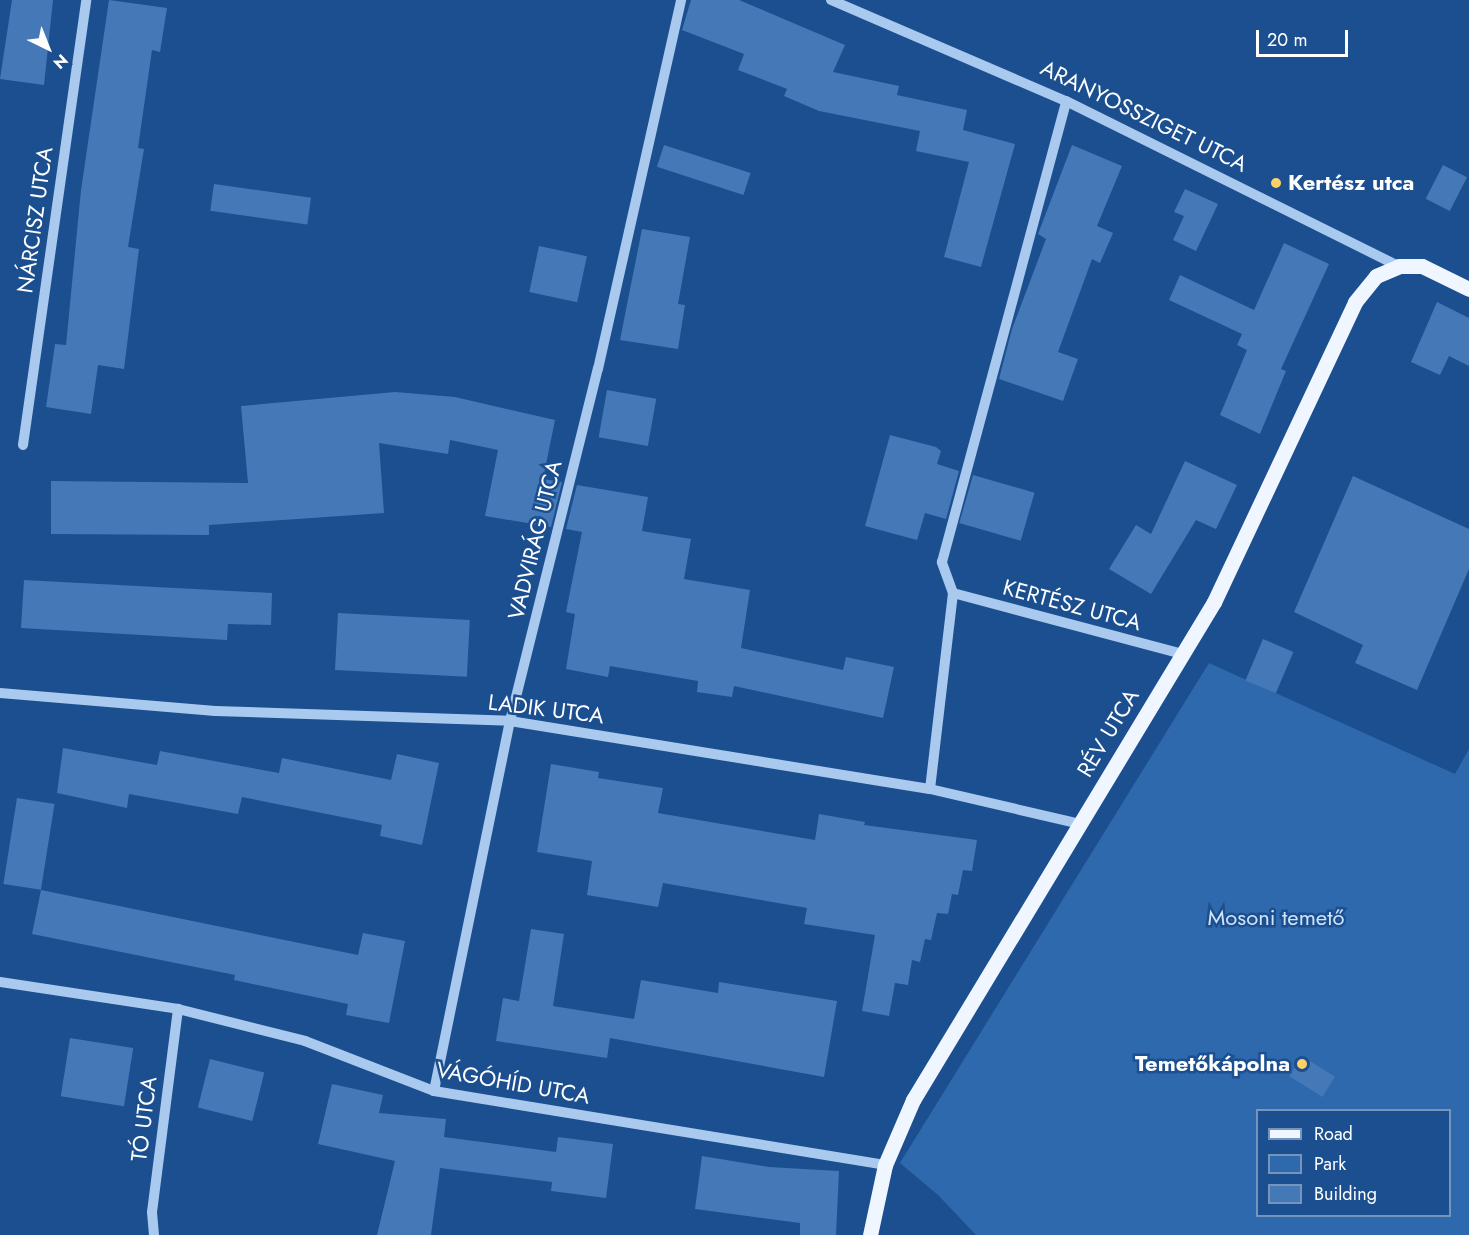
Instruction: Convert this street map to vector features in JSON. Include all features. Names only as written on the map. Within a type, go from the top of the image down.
[{"type":"main road","name":"ARANYOSSZIGET UTCA","points":[[1399,266],[1422,267],[1469,289]]},
{"type":"main road","name":"RÉV UTCA","points":[[870,1235],[885,1165],[913,1100],[1182,654],[1244,544],[1355,302],[1376,276],[1399,266]]},
{"type":"street","name":"NÁRCISZ UTCA","points":[[23,445],[86,0]]},
{"type":"street","name":"VADVIRÁG UTCA","points":[[434,1091],[510,721],[598,369],[681,0]]},
{"type":"street","name":"ARANYOSSZIGET UTCA","points":[[831,0],[1066,101],[1399,266]]},
{"type":"street","points":[[930,789],[953,593],[942,562],[1066,101]]},
{"type":"street","name":"KERTÉSZ UTCA","points":[[953,593],[1182,654]]},
{"type":"street","name":"LADIK UTCA","points":[[0,693],[215,711],[510,721],[930,789],[1080,824]]},
{"type":"street","name":"VÁGÓHÍD UTCA","points":[[0,982],[178,1009],[305,1041],[434,1091],[885,1165]]},
{"type":"street","name":"TÓ UTCA","points":[[154,1235],[153,1212],[178,1009]]},
{"type":"green space","name":"Mosoni temető","points":[[1209,663],[1455,774],[1469,749],[1469,1235],[976,1235],[938,1195],[900,1163]]},
{"type":"building","points":[[12,0],[53,0],[44,85],[0,79]]},
{"type":"building","points":[[109,0],[167,8],[160,52],[152,50],[138,148],[144,149],[128,247],[139,249],[124,369],[98,365],[91,414],[46,407],[55,344],[66,345],[81,190]]},
{"type":"building","points":[[691,0],[739,0],[845,45],[833,72],[899,86],[897,95],[967,110],[963,130],[1015,144],[981,267],[944,257],[969,162],[916,151],[920,131],[819,111],[784,96],[787,89],[738,70],[744,54],[682,30]]},
{"type":"building","points":[[664,145],[751,173],[743,195],[657,167]]},
{"type":"building","points":[[1072,145],[1122,166],[1097,226],[1113,233],[1100,263],[1092,259],[1058,352],[1078,359],[1063,401],[999,379],[1012,329],[1046,239],[1038,234]]},
{"type":"building","points":[[1443,165],[1467,177],[1450,211],[1426,199]]},
{"type":"building","points":[[214,184],[311,198],[307,224],[210,211]]},
{"type":"building","points":[[1185,189],[1218,204],[1196,251],[1173,240],[1184,216],[1174,212]]},
{"type":"building","points":[[642,229],[690,237],[678,304],[685,305],[678,349],[620,340]]},
{"type":"building","points":[[1284,243],[1329,264],[1281,369],[1286,371],[1260,434],[1220,415],[1247,350],[1237,345],[1242,334],[1169,300],[1180,275],[1254,310]]},
{"type":"building","points":[[539,246],[587,256],[577,302],[529,292]]},
{"type":"building","points":[[1437,302],[1469,318],[1469,366],[1449,356],[1440,375],[1411,362]]},
{"type":"building","points":[[607,390],[656,399],[648,446],[599,437]]},
{"type":"building","points":[[395,392],[455,397],[555,420],[543,479],[562,482],[551,527],[485,516],[498,450],[450,440],[448,454],[379,443],[384,513],[209,525],[209,535],[51,534],[51,481],[248,483],[241,406]]},
{"type":"building","points":[[890,435],[936,447],[941,451],[937,464],[959,471],[946,519],[925,513],[917,540],[865,526]]},
{"type":"building","points":[[1185,461],[1237,485],[1216,529],[1196,520],[1151,594],[1109,569],[1136,525],[1151,534]]},
{"type":"building","points":[[973,475],[1035,493],[1021,541],[959,523]]},
{"type":"building","points":[[1353,476],[1469,529],[1469,569],[1417,690],[1355,663],[1363,645],[1294,612]]},
{"type":"building","points":[[577,485],[648,497],[642,531],[691,539],[684,579],[750,590],[741,648],[843,670],[846,657],[894,667],[883,718],[734,686],[732,697],[697,692],[698,681],[610,666],[608,677],[566,669],[575,614],[566,612],[582,532],[566,529]]},
{"type":"building","points":[[24,580],[272,593],[271,625],[228,624],[227,640],[21,628]]},
{"type":"building","points":[[338,613],[470,620],[467,677],[335,670]]},
{"type":"building","points":[[1263,639],[1293,652],[1276,693],[1245,680]]},
{"type":"building","points":[[63,748],[157,765],[160,751],[279,773],[282,758],[391,780],[397,754],[439,763],[422,845],[380,836],[382,825],[242,797],[238,814],[129,794],[127,808],[57,793]]},
{"type":"building","points":[[551,764],[599,772],[598,778],[663,788],[658,813],[815,840],[819,814],[865,822],[864,825],[977,840],[972,871],[963,870],[958,895],[952,894],[948,914],[937,913],[931,940],[925,939],[920,962],[912,960],[908,985],[895,983],[889,1016],[862,1011],[875,935],[804,924],[807,908],[663,883],[658,907],[587,895],[592,861],[537,852]]},
{"type":"building","points":[[17,798],[55,804],[41,890],[3,884]]},
{"type":"building","points":[[41,890],[358,955],[363,933],[405,941],[389,1023],[346,1015],[348,1004],[234,980],[235,975],[32,934]]},
{"type":"building","points":[[531,929],[564,934],[553,1006],[634,1019],[641,980],[718,993],[719,982],[837,1001],[824,1077],[610,1038],[607,1058],[496,1041],[503,998],[519,1001]]},
{"type":"building","points":[[70,1038],[133,1048],[124,1106],[61,1096]]},
{"type":"building","points":[[1302,1056],[1335,1077],[1322,1097],[1289,1076]]},
{"type":"building","points":[[210,1059],[264,1073],[252,1121],[198,1108]]},
{"type":"building","points":[[332,1084],[383,1095],[379,1113],[446,1119],[444,1137],[556,1152],[558,1137],[613,1144],[606,1198],[551,1191],[552,1182],[440,1168],[431,1235],[377,1235],[395,1161],[318,1144]]},
{"type":"building","points":[[702,1156],[769,1167],[839,1171],[836,1235],[800,1235],[800,1223],[695,1209]]},
{"type":"place","name":"Kertész utca","points":[[1276,183]]},
{"type":"place","name":"Temetőkápolna","points":[[1302,1064]]}]
